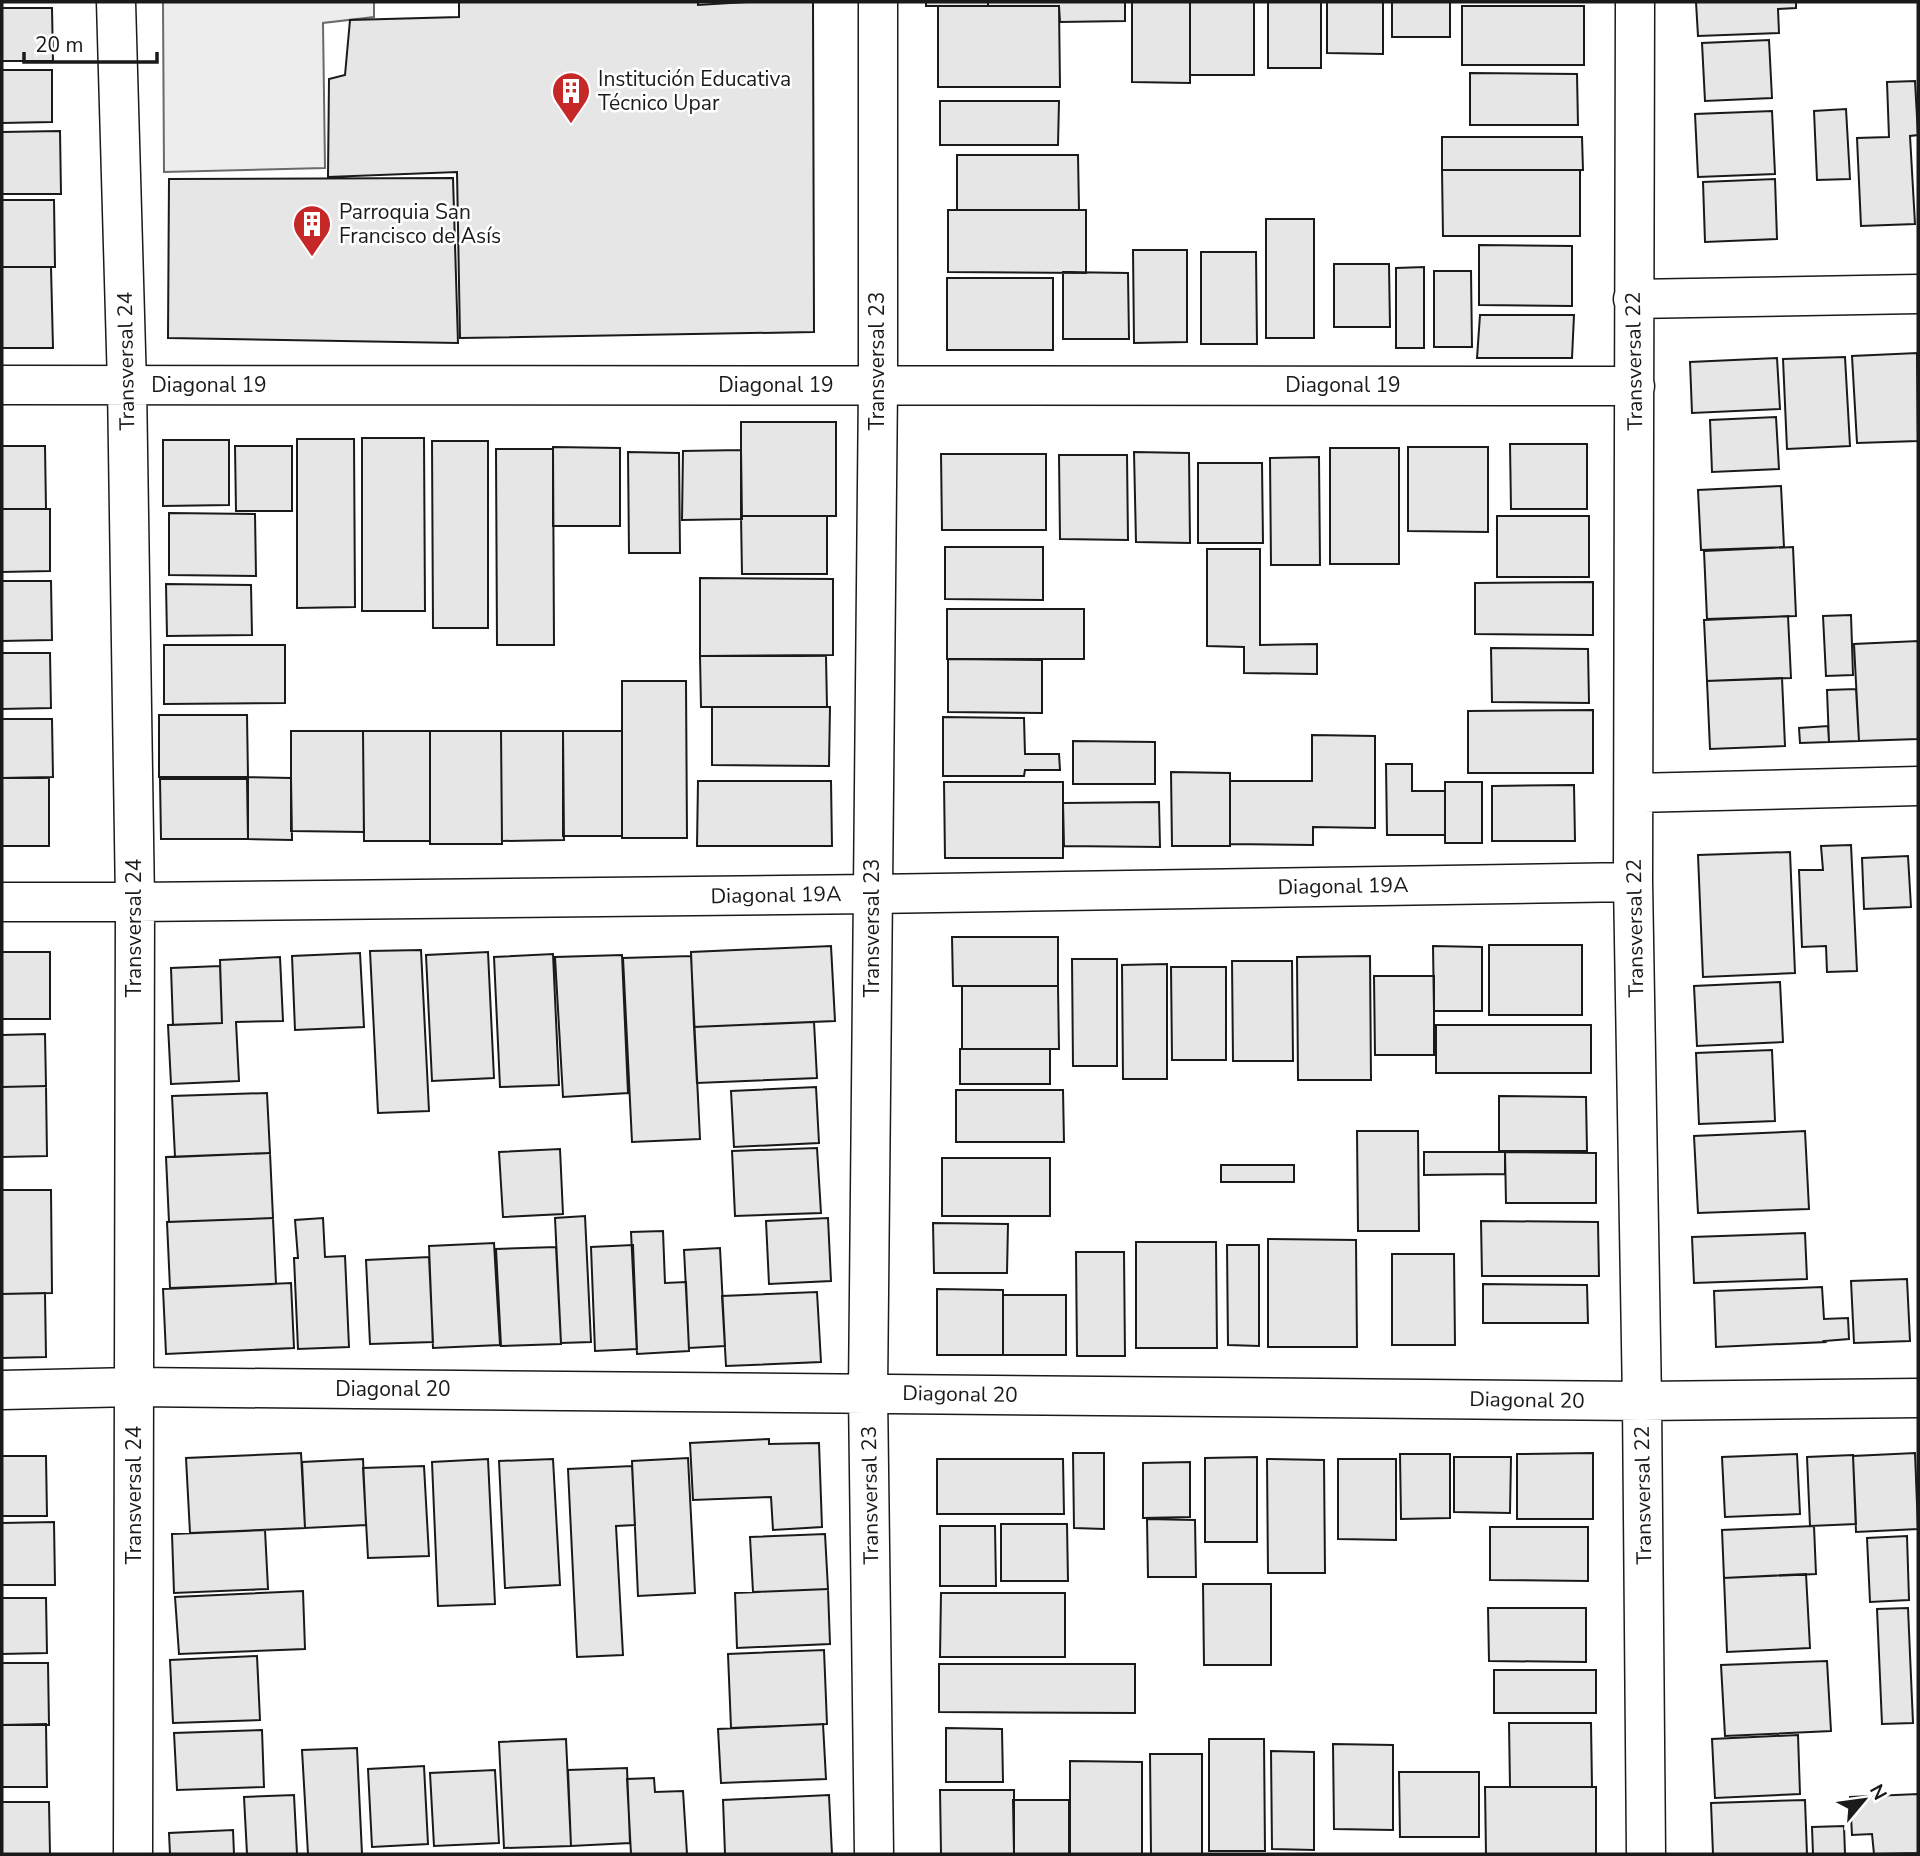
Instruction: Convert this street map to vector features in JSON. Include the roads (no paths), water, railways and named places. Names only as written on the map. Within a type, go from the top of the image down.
[{"type":"street","name":"Transversal 24","points":[[116,2],[127,385],[135,902],[133,1854]]},
{"type":"street","name":"Transversal 23","points":[[874,1854],[868,1393],[878,2]]},
{"type":"street","name":"Transversal 22","points":[[1634,2],[1633,882],[1646,1854]]},
{"type":"street","points":[[1633,299],[1918,294]]},
{"type":"street","name":"Diagonal 19","points":[[2,385],[1635,386]]},
{"type":"street","points":[[1634,793],[1918,786]]},
{"type":"street","name":"Diagonal 19A","points":[[2,902],[872,894],[1633,882]]},
{"type":"street","name":"Diagonal 20","points":[[2,1390],[134,1387],[1642,1401],[1918,1398]]},
{"type":"place","name":"Institución Educativa Técnico Upar","points":[[571,125]]},
{"type":"place","name":"Parroquia San Francisco de Asís","points":[[312,258]]}]
